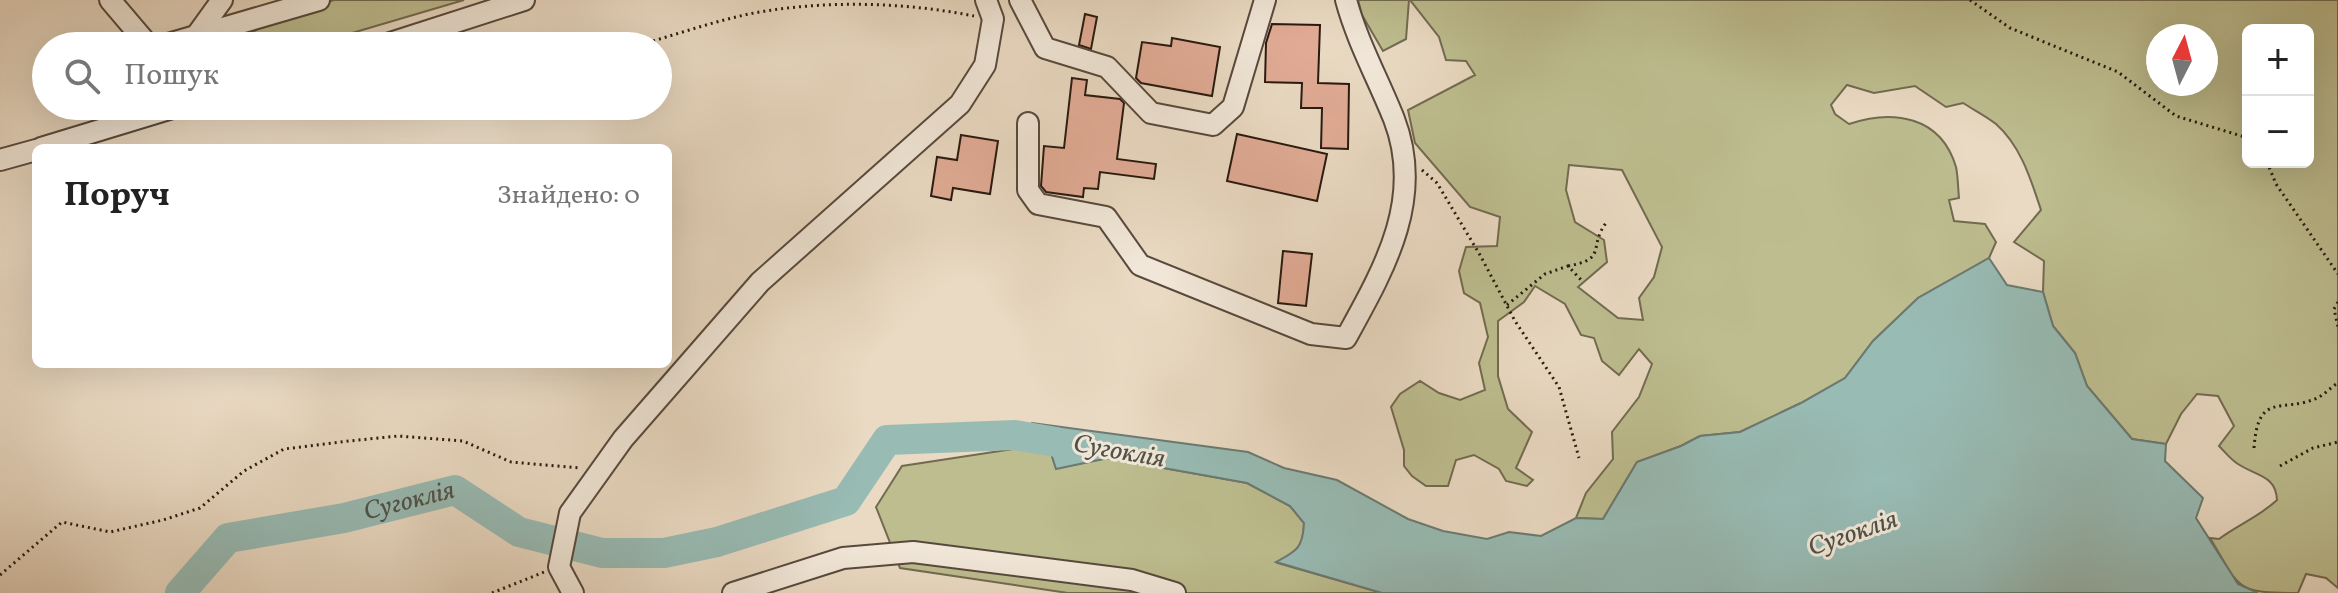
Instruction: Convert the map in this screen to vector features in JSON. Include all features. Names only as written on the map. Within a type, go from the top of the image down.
[{"type":"lane","points":[[110,0],[137,32]]},
{"type":"lane","points":[[199,32],[222,0]]},
{"type":"lane","points":[[210,32],[319,0]]},
{"type":"lane","points":[[425,32],[524,0]]},
{"type":"lane","points":[[1020,0],[1045,48],[1107,67],[1151,113],[1213,125],[1233,107],[1265,0]]},
{"type":"lane","points":[[1028,123],[1028,190],[1038,204],[1106,217],[1140,265],[1311,334],[1346,338],[1374,286],[1399,229],[1407,168],[1395,123],[1352,22],[1346,0]]},
{"type":"lane","points":[[573,593],[560,563],[570,513],[599,472],[623,439],[760,282],[960,104],[985,65],[990,10]]},
{"type":"lane","points":[[54,144],[133,120]]},
{"type":"lane","points":[[0,160],[32,151]]},
{"type":"lane","points":[[739,592],[843,558],[913,552],[1132,580],[1175,593]]},
{"type":"path","points":[[1970,0],[2010,28],[2118,72],[2176,116],[2242,136]]},
{"type":"path","points":[[672,36],[754,13],[819,4],[990,10]]},
{"type":"path","points":[[1407,168],[1425,170],[1437,183],[1507,305],[1559,387],[1579,458]]},
{"type":"path","points":[[2269,168],[2276,184],[2338,274]]},
{"type":"path","points":[[1507,305],[1545,274],[1587,262],[1595,253],[1606,223]]},
{"type":"path","points":[[1568,266],[1583,282]]},
{"type":"path","points":[[2338,302],[2334,309],[2338,327]]},
{"type":"path","points":[[2254,448],[2261,415],[2280,404],[2318,398],[2338,383]]},
{"type":"path","points":[[0,575],[62,522],[110,532],[200,508],[244,471],[284,449],[398,436],[463,441],[511,462],[564,465],[599,472]]},
{"type":"path","points":[[2280,466],[2313,448],[2338,442]]},
{"type":"path","points":[[492,593],[560,563]]},
{"type":"green space","points":[[334,0],[464,0],[355,32],[253,32],[273,20]]},
{"type":"green space","points":[[1358,0],[1409,0],[1406,39],[1383,51],[1362,15]]},
{"type":"green space","points":[[1410,0],[2338,0],[2338,588],[2326,578],[2306,574],[2298,593],[2262,592],[2242,585],[2235,578],[2210,538],[2219,539],[2277,500],[2269,481],[2235,462],[2219,446],[2234,426],[2218,396],[2197,394],[2181,414],[2166,444],[2132,439],[2087,386],[2075,353],[2053,326],[2043,292],[2044,261],[2014,242],[2041,210],[2024,164],[2012,142],[1996,124],[1963,103],[1946,107],[1915,86],[1874,93],[1847,85],[1831,105],[1835,114],[1849,124],[1882,117],[1913,121],[1927,127],[1949,150],[1956,167],[1959,198],[1949,200],[1954,221],[1985,224],[1996,242],[1989,258],[1918,298],[1873,341],[1845,378],[1740,432],[1700,436],[1637,462],[1603,519],[1576,518],[1586,493],[1613,459],[1612,432],[1639,397],[1652,364],[1639,349],[1619,375],[1602,361],[1594,338],[1581,335],[1565,304],[1535,286],[1524,302],[1498,321],[1498,376],[1508,409],[1532,432],[1516,468],[1533,480],[1527,486],[1506,481],[1499,469],[1474,455],[1456,460],[1448,486],[1426,486],[1404,466],[1404,450],[1391,407],[1400,394],[1420,381],[1439,393],[1460,400],[1485,390],[1479,363],[1488,337],[1480,303],[1464,293],[1459,271],[1466,247],[1497,246],[1500,217],[1470,207],[1415,143],[1408,110],[1475,75],[1466,61],[1446,60],[1439,37]],"holes":[[[1569,165],[1622,170],[1662,247],[1654,277],[1639,298],[1643,320],[1618,318],[1578,287],[1607,262],[1604,240],[1575,222],[1566,190]]]},
{"type":"green space","points":[[1049,447],[1056,468],[1108,458],[1247,483],[1290,506],[1304,523],[1297,548],[1278,563],[1382,593],[1068,593],[900,568],[876,507],[902,466],[1019,448]]},
{"type":"water","points":[[1989,258],[2007,285],[2043,292],[2053,326],[2075,353],[2087,386],[2132,439],[2166,444],[2165,461],[2203,498],[2196,518],[2238,584],[2258,593],[1382,593],[1276,562],[1298,548],[1304,523],[1290,506],[1247,483],[1108,458],[1056,469],[1049,447],[1019,448],[1015,435],[1032,423],[1248,452],[1284,468],[1337,480],[1408,519],[1443,531],[1487,539],[1509,532],[1541,536],[1576,518],[1603,519],[1637,462],[1700,436],[1740,432],[1845,378],[1873,341],[1918,298]]},
{"type":"building","points":[[1085,14],[1097,17],[1091,49],[1079,45]]},
{"type":"building","points":[[1272,24],[1320,25],[1318,83],[1349,84],[1348,149],[1321,148],[1322,108],[1301,108],[1302,83],[1265,82],[1266,43]]},
{"type":"building","points":[[1172,38],[1220,47],[1212,96],[1141,83],[1136,78],[1142,42],[1171,46]]},
{"type":"building","points":[[1072,78],[1087,80],[1085,95],[1120,99],[1124,103],[1117,159],[1156,164],[1154,179],[1100,172],[1098,189],[1084,188],[1083,197],[1046,192],[1041,186],[1044,146],[1064,148]]},
{"type":"building","points":[[1237,134],[1327,154],[1317,201],[1227,181]]},
{"type":"building","points":[[961,135],[998,141],[990,194],[953,188],[951,200],[931,196],[937,157],[957,160]]},
{"type":"building","points":[[1283,251],[1312,254],[1306,306],[1278,303]]},
{"type":"waterway","name":"Сугоклія","points":[[180,593],[228,538],[344,518],[455,490],[519,532],[602,553],[664,553],[717,542],[846,501],[887,440],[1015,435],[1056,442]]}]
